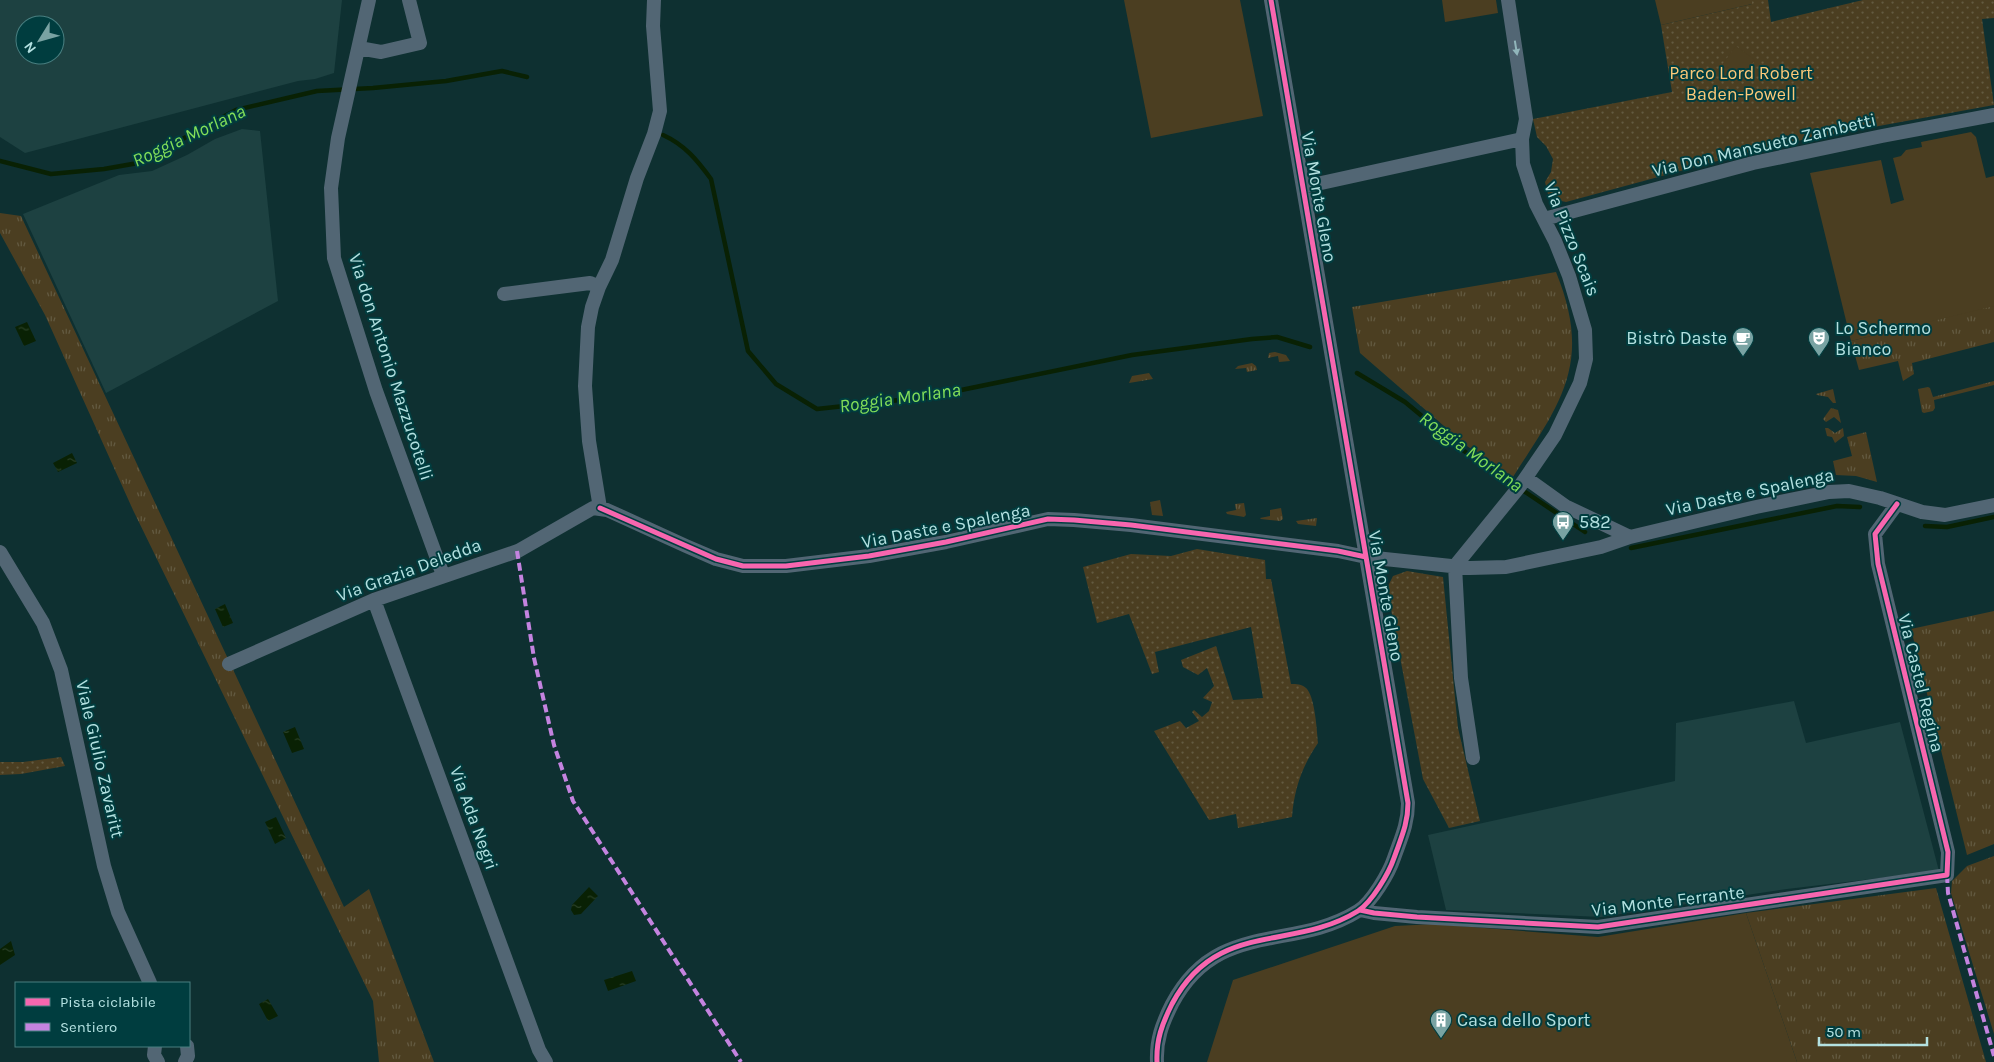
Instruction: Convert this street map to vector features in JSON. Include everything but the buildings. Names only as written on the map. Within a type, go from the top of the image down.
[{"type":"street","name":"Via don Antonio Mazzucotelli","points":[[369,0],[338,138],[331,188],[334,258],[376,391],[443,575]]},
{"type":"street","points":[[359,48],[381,52],[420,44],[409,0]]},
{"type":"street","points":[[600,508],[589,441],[585,386],[588,327],[599,287],[612,260],[660,111],[653,26],[654,0]]},
{"type":"street","name":"Via Monte Gleno","points":[[1157,1062],[1158,1034],[1184,984],[1209,960],[1246,943],[1318,927],[1341,920],[1360,910],[1390,869],[1408,820],[1408,803],[1271,0]]},
{"type":"street","name":"Via Pizzo Scais","points":[[1508,0],[1526,119],[1522,139],[1523,164],[1536,204],[1569,276],[1585,330],[1586,359],[1580,383],[1556,435],[1523,482]]},
{"type":"street","name":"Via Don Mansueto Zambetti","points":[[1544,219],[1753,163],[1882,136],[1994,116]]},
{"type":"street","name":"Via Monte Gleno","points":[[1303,187],[1522,139]]},
{"type":"street","points":[[504,294],[590,283],[599,287]]},
{"type":"street","points":[[1473,758],[1461,678],[1455,566],[1523,482],[1565,506],[1630,538]]},
{"type":"street","name":"Via Daste e Spalenga","points":[[600,508],[701,553],[743,566],[786,566],[869,556],[946,542],[1048,519],[1131,525],[1338,551],[1366,557],[1470,568],[1506,567],[1601,547],[1756,507],[1829,492],[1849,491],[1880,498],[1922,512],[1945,515],[1994,505]]},
{"type":"street","name":"Via Castel Regina","points":[[1897,504],[1875,534],[1878,564],[1948,852],[1947,875]]},
{"type":"street","name":"Via Grazia Deledda","points":[[229,664],[374,600],[518,551],[593,508],[600,508]]},
{"type":"street","name":"Viale Giulio Zavaritt","points":[[0,552],[43,623],[61,670],[104,866],[118,912],[149,982]]},
{"type":"street","name":"Via Ada Negri","points":[[374,600],[541,1058]]},
{"type":"street","name":"Via Monte Ferrante","points":[[1360,910],[1416,917],[1598,927],[1947,875]]},
{"type":"shaded area","points":[[0,0],[342,0],[334,73],[25,153],[0,137]]},
{"type":"shaded area","points":[[242,129],[260,131],[278,301],[106,393],[23,214],[119,175],[152,171],[187,155],[215,139]]},
{"type":"shaded area","points":[[1794,701],[1806,743],[1900,722],[1939,871],[1787,889],[1601,917],[1446,910],[1428,835],[1675,781],[1676,723]]},
{"type":"green space","points":[[1124,0],[1240,0],[1263,116],[1151,138]]},
{"type":"green space","points":[[1442,0],[1496,0],[1498,13],[1445,22]]},
{"type":"green space","points":[[1655,0],[1752,0],[1752,4],[1661,25]]},
{"type":"green space","name":"Parco Lord Robert Baden-Powell","points":[[1752,0],[1768,0],[1771,22],[1863,0],[1994,0],[1994,18],[1982,19],[1994,105],[1780,144],[1566,202],[1549,198],[1545,182],[1551,172],[1553,159],[1546,146],[1537,137],[1533,119],[1672,92],[1661,25],[1752,4]]},
{"type":"green space","points":[[1736,46],[1755,60],[1737,84],[1718,70]]},
{"type":"green space","points":[[1971,132],[1976,137],[1986,178],[1994,176],[1994,306],[1851,341],[1810,173],[1881,160],[1891,204],[1904,200],[1893,158],[1901,156],[1906,150],[1922,147],[1921,142]]},
{"type":"green space","points":[[0,213],[21,216],[344,907],[369,889],[434,1062],[379,1062],[373,1001],[133,510],[45,315],[0,233]]},
{"type":"green space","points":[[1556,272],[1567,304],[1572,332],[1571,357],[1566,380],[1557,403],[1513,477],[1467,446],[1360,353],[1352,307]]},
{"type":"green space","points":[[1994,305],[1994,342],[1912,363],[1914,374],[1903,381],[1898,361],[1859,370],[1851,341]]},
{"type":"green space","points":[[1275,352],[1286,355],[1290,361],[1279,362],[1278,356],[1268,358],[1269,353]]},
{"type":"green space","points":[[1252,363],[1256,366],[1257,370],[1247,372],[1246,368],[1235,369],[1238,366]]},
{"type":"green space","points":[[1149,373],[1153,379],[1129,383],[1132,376]]},
{"type":"green space","points":[[1994,381],[1994,385],[1934,400],[1935,408],[1933,411],[1922,412],[1918,389],[1930,388],[1933,397]]},
{"type":"green space","points":[[1833,389],[1836,403],[1833,403],[1828,397],[1816,394]]},
{"type":"green space","points":[[1831,408],[1838,410],[1841,423],[1834,417],[1826,422],[1823,419]]},
{"type":"green space","points":[[1825,428],[1835,433],[1843,428],[1844,436],[1835,443],[1832,437],[1827,436]]},
{"type":"green space","points":[[1866,432],[1877,482],[1856,476],[1836,475],[1833,461],[1852,456],[1847,437]]},
{"type":"green space","points":[[1160,500],[1163,516],[1152,515],[1150,502]]},
{"type":"green space","points":[[1244,503],[1246,515],[1244,517],[1227,514],[1226,512],[1236,510],[1235,504]]},
{"type":"green space","points":[[1281,508],[1283,519],[1280,521],[1260,518],[1270,516],[1270,510]]},
{"type":"green space","points":[[1317,518],[1316,526],[1298,524],[1296,521]]},
{"type":"green space","points":[[1197,549],[1265,560],[1266,579],[1271,579],[1291,684],[1303,686],[1309,692],[1312,698],[1316,722],[1318,743],[1307,760],[1300,778],[1292,817],[1238,828],[1236,814],[1209,820],[1154,731],[1180,721],[1186,728],[1199,721],[1192,712],[1194,710],[1202,717],[1209,711],[1212,702],[1203,698],[1214,686],[1207,668],[1198,675],[1183,667],[1181,660],[1216,646],[1233,700],[1263,698],[1251,627],[1155,652],[1159,672],[1152,674],[1129,614],[1097,623],[1083,567],[1131,554],[1171,556]]},
{"type":"green space","points":[[1407,571],[1443,577],[1458,728],[1480,821],[1449,828],[1423,779],[1387,588],[1393,576]]},
{"type":"green space","points":[[1994,611],[1994,844],[1967,855],[1911,629]]},
{"type":"green space","points":[[61,757],[65,766],[21,774],[0,775],[0,762],[23,762]]},
{"type":"green space","points":[[1994,856],[1994,1034],[1951,893],[1952,881],[1967,866]]},
{"type":"green space","points":[[1936,888],[1986,1062],[1797,1062],[1746,913]]},
{"type":"green space","points":[[1746,913],[1797,1062],[1207,1062],[1233,980],[1395,926],[1434,924],[1598,937]]},
{"type":"water","points":[[27,322],[36,341],[24,346],[15,327]]},
{"type":"water","points":[[72,453],[77,463],[58,472],[53,463]]},
{"type":"water","points":[[225,604],[233,623],[223,627],[215,609]]},
{"type":"water","points":[[295,727],[304,749],[292,753],[283,732]]},
{"type":"water","points":[[276,817],[286,838],[275,844],[265,822]]},
{"type":"water","points":[[589,887],[598,896],[581,914],[574,915],[571,910],[572,905]]},
{"type":"water","points":[[11,941],[15,955],[0,965],[0,949]]},
{"type":"water","points":[[632,971],[636,981],[608,991],[604,980]]},
{"type":"water","points":[[268,999],[278,1016],[268,1021],[259,1004]]},
{"type":"waterway","name":"Roggia Morlana","points":[[0,161],[51,174],[104,169],[138,163],[236,110],[317,91],[446,81],[502,71],[527,77]]},
{"type":"waterway","name":"Roggia Morlana","points":[[663,135],[678,143],[711,179],[748,351],[776,384],[817,409],[927,397],[1132,355],[1252,339],[1277,337],[1310,347]]},
{"type":"waterway","name":"Roggia Morlana","points":[[1357,373],[1405,402],[1464,451],[1585,532]]},
{"type":"waterway","name":"Roggia Morlana","points":[[1631,548],[1837,506],[1860,507]]},
{"type":"waterway","name":"Roggia Morlana","points":[[1925,526],[1947,527],[1994,517]]},
{"type":"marked path","points":[[517,551],[534,658],[554,745],[573,801],[741,1062]]},
{"type":"marked path","points":[[1947,875],[1948,893],[1994,1056]]},
{"type":"cycle path","points":[[1157,1062],[1160,1032],[1165,1018],[1190,977],[1211,959],[1233,948],[1307,931],[1333,923],[1358,911],[1369,901],[1392,864],[1404,831],[1408,811],[1271,0]]},
{"type":"cycle path","points":[[1360,910],[1417,917],[1598,927],[1947,875],[1948,852],[1878,564],[1875,534],[1897,504]]},
{"type":"cycle path","points":[[600,508],[716,559],[743,566],[786,566],[869,556],[946,542],[1048,519],[1131,525],[1338,551],[1366,557]]},
{"type":"place","name":"Bistrò Daste","points":[[1743,357]]},
{"type":"place","name":"Lo Schermo Bianco","points":[[1819,357]]},
{"type":"place","name":"582","points":[[1563,541]]},
{"type":"place","name":"Casa dello Sport","points":[[1441,1039]]}]
